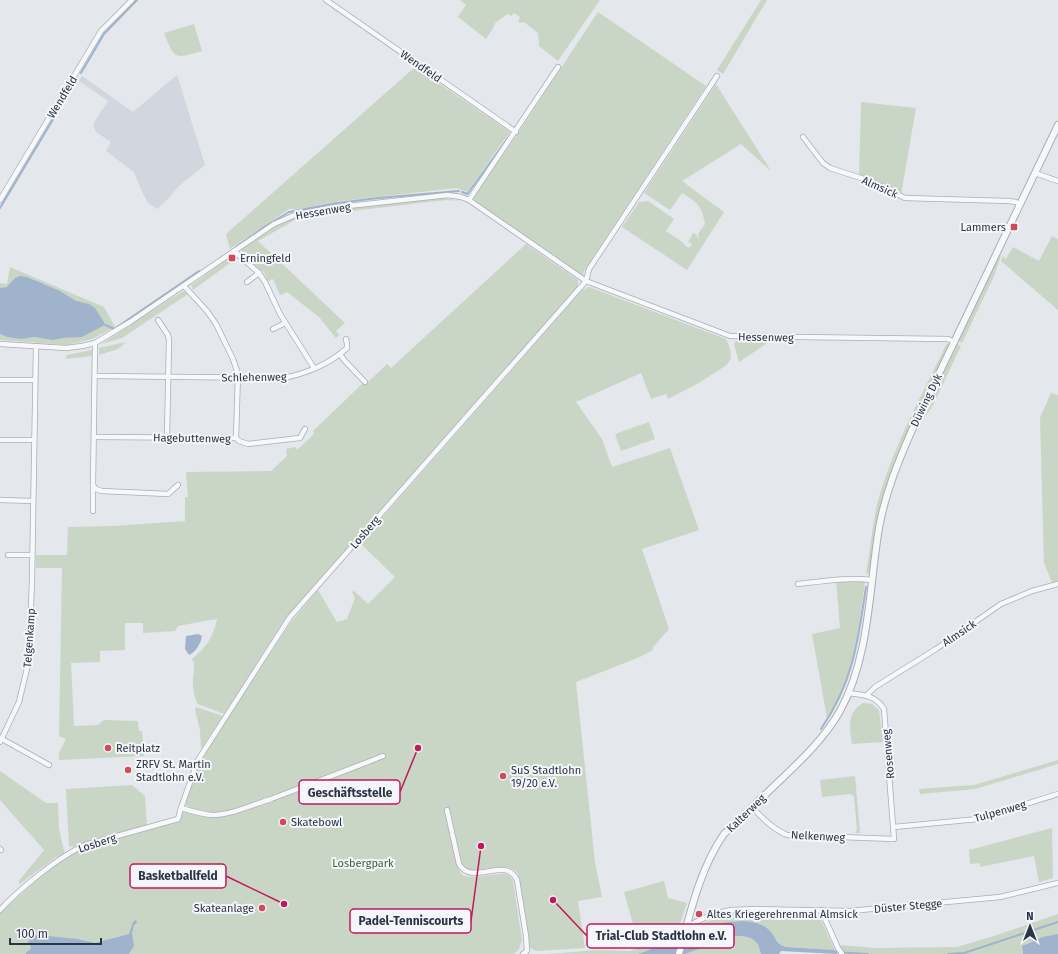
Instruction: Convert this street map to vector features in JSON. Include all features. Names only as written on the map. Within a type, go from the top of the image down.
[{"type":"street","name":"Wendfeld","points":[[0,200],[101,31],[132,0]]},
{"type":"street","name":"Wendfeld","points":[[326,0],[516,132]]},
{"type":"street","points":[[469,200],[516,132],[558,67]]},
{"type":"street","points":[[586,281],[589,269],[718,76]]},
{"type":"street","name":"Düwing Dyk","points":[[848,693],[854,676],[863,639],[880,526],[888,489],[909,436],[1058,125]]},
{"type":"street","name":"Almsick","points":[[803,137],[823,163],[830,168],[870,182],[905,198],[931,200],[1009,201],[1016,202],[1020,205]]},
{"type":"street","points":[[1035,173],[1058,181]]},
{"type":"street","name":"Hessenweg","points":[[0,344],[66,348],[95,343],[130,322],[278,222],[301,214],[330,208],[448,195],[469,200],[586,281],[730,336],[948,339],[955,342]]},
{"type":"street","points":[[234,252],[259,273],[285,323],[314,368]]},
{"type":"street","points":[[247,282],[259,273]]},
{"type":"street","name":"Losberg","points":[[0,910],[39,876],[75,850],[85,845],[178,819],[198,760],[290,617],[586,281]]},
{"type":"street","points":[[184,286],[207,311],[216,324],[232,354],[238,378],[236,438]]},
{"type":"street","points":[[158,320],[169,338],[167,437]]},
{"type":"street","points":[[273,329],[285,323]]},
{"type":"street","points":[[346,339],[348,344],[347,348],[340,354],[365,382]]},
{"type":"street","points":[[93,511],[96,376],[95,343]]},
{"type":"street","name":"Telgenkamp","points":[[36,346],[29,660],[19,702],[1,741],[49,765]]},
{"type":"street","name":"Schlehenweg","points":[[96,376],[283,378],[314,368],[330,361],[340,354]]},
{"type":"street","points":[[0,380],[35,380]]},
{"type":"street","name":"Hagebuttenweg","points":[[95,437],[236,438],[239,441],[248,444],[300,438],[305,429]]},
{"type":"street","points":[[0,440],[34,440]]},
{"type":"street","points":[[93,485],[97,490],[102,492],[168,494],[178,485]]},
{"type":"street","points":[[0,500],[33,501]]},
{"type":"street","points":[[8,555],[32,555]]},
{"type":"street","points":[[798,584],[855,578],[872,580]]},
{"type":"street","name":"Almsick","points":[[866,696],[875,687],[936,649],[1001,604],[1058,584]]},
{"type":"street","name":"Rosenweg","points":[[848,693],[874,698],[884,709],[894,839]]},
{"type":"street","name":"Kalterweg","points":[[679,954],[701,882],[712,853],[724,834],[819,741],[834,721],[848,693]]},
{"type":"street","points":[[181,808],[208,814],[226,813],[243,809],[326,779],[383,756]]},
{"type":"street","name":"Tulpenweg","points":[[894,828],[978,819],[1058,794]]},
{"type":"street","name":"Nelkenweg","points":[[752,807],[777,831],[788,835],[894,839]]},
{"type":"street","points":[[447,810],[459,864],[465,872],[473,873],[504,870],[515,875],[526,936],[527,950],[523,954]]},
{"type":"street","name":"Düster Stegge","points":[[687,926],[713,914],[731,910],[756,909],[850,911],[1000,898],[1058,883]]},
{"type":"street","points":[[821,910],[842,954]]},
{"type":"shaded area","points":[[177,75],[205,165],[179,186],[157,209],[148,203],[134,172],[106,151],[111,142],[96,132],[93,126],[108,101],[79,81],[82,76],[133,112]]},
{"type":"green space","points":[[460,0],[600,0],[558,61],[539,46],[538,33],[524,22],[521,23],[518,21],[520,17],[514,13],[511,16],[508,14],[495,23],[486,39],[458,17],[466,5]]},
{"type":"green space","points":[[761,0],[767,0],[723,74],[717,70]]},
{"type":"green space","points":[[598,12],[706,86],[583,273],[585,274],[582,275],[475,201],[473,197],[518,133]]},
{"type":"green space","points":[[194,24],[202,51],[181,56],[173,53],[164,33]]},
{"type":"green space","points":[[415,67],[510,132],[467,192],[457,188],[340,201],[298,209],[289,209],[230,249],[226,234]]},
{"type":"green space","points":[[716,84],[771,171],[741,144],[682,181],[724,212],[687,270],[622,227],[639,202],[648,201],[674,219],[666,231],[685,244],[684,245],[689,248],[692,244],[688,242],[693,233],[697,235],[698,239],[699,238],[698,234],[705,224],[698,205],[692,199],[682,193],[670,210],[644,193]]},
{"type":"green space","points":[[861,102],[916,108],[901,195],[859,176]]},
{"type":"green space","points":[[442,198],[463,201],[447,200],[309,216],[295,220],[258,241],[345,323],[336,331],[339,335],[336,338],[319,317],[287,292],[280,295],[273,279],[268,281],[264,272],[254,266],[242,255],[242,249],[283,222],[297,216],[384,203]]},
{"type":"green space","points":[[1052,236],[1058,239],[1058,310],[1001,261],[1003,256],[1006,259],[1013,247],[1039,261]]},
{"type":"green space","points":[[526,244],[578,280],[578,287],[286,618],[224,714],[198,704],[193,687],[194,667],[192,659],[208,642],[217,619],[178,626],[175,631],[143,633],[143,623],[125,623],[125,650],[100,651],[100,662],[71,663],[74,726],[98,725],[104,720],[138,721],[139,731],[142,731],[144,756],[59,760],[59,753],[66,739],[59,736],[62,568],[36,568],[36,555],[67,555],[68,527],[114,526],[185,521],[185,497],[188,497],[186,472],[271,471],[287,456],[286,449],[296,447],[297,450],[314,434],[313,431],[362,384],[357,372],[368,382],[387,364],[391,368]]},
{"type":"green space","points":[[1001,255],[995,274],[962,343],[958,341],[998,258]]},
{"type":"green space","points":[[232,256],[237,258],[193,290],[191,285]]},
{"type":"green space","points":[[10,267],[104,307],[115,327],[92,339],[67,345],[0,340],[0,283],[7,284]]},
{"type":"green space","name":"Losbergpark","points":[[589,287],[726,339],[731,356],[730,360],[725,366],[699,383],[668,399],[666,394],[651,399],[641,373],[576,402],[602,439],[612,467],[670,448],[699,530],[642,549],[669,629],[653,647],[653,650],[640,657],[576,682],[595,862],[602,897],[578,901],[585,948],[536,951],[529,947],[518,873],[504,867],[476,870],[465,868],[462,863],[449,810],[445,811],[461,873],[469,877],[505,874],[510,876],[513,881],[522,940],[519,949],[514,954],[0,954],[0,913],[39,878],[68,856],[85,847],[181,820],[182,813],[185,811],[213,816],[244,810],[383,758],[382,755],[253,804],[230,811],[206,813],[194,810],[185,804],[200,762],[205,753],[291,622],[318,590],[337,622],[347,619],[355,598],[352,592],[354,591],[368,604],[395,577],[360,543],[582,290]]},
{"type":"green space","points":[[183,291],[188,294],[122,338],[101,344]]},
{"type":"green space","points":[[738,339],[772,340],[739,362],[734,344]]},
{"type":"green space","points":[[126,342],[118,349],[99,355],[99,348]]},
{"type":"green space","points":[[947,343],[949,346],[891,473],[879,517],[870,572],[866,574],[875,514],[883,484],[908,422]]},
{"type":"green space","points":[[957,344],[961,346],[932,407],[918,426]]},
{"type":"green space","points":[[92,350],[92,356],[66,359],[67,355]]},
{"type":"green space","points":[[1051,393],[1058,395],[1058,582],[1052,583],[1044,563],[1040,418]]},
{"type":"green space","points":[[649,422],[655,439],[621,451],[615,434]]},
{"type":"green space","points":[[836,580],[865,581],[854,652],[841,694],[827,718],[812,634],[840,628]]},
{"type":"green space","points":[[863,703],[872,704],[879,710],[883,742],[852,744],[850,721],[854,711]]},
{"type":"green space","points":[[196,707],[223,716],[201,749],[200,730],[195,710]]},
{"type":"green space","points":[[1058,760],[1058,764],[975,789],[920,794],[919,789],[974,785]]},
{"type":"green space","points":[[0,771],[46,803],[58,803],[59,829],[65,855],[56,857],[20,884],[18,882],[44,850],[0,800]]},
{"type":"green space","points":[[855,776],[860,833],[855,833],[857,830],[854,796],[851,794],[822,797],[820,780]]},
{"type":"green space","points":[[132,785],[145,796],[147,826],[74,847],[69,846],[66,789]]},
{"type":"green space","points":[[1052,828],[1053,878],[1039,882],[1034,856],[980,867],[980,863],[970,864],[969,850]]},
{"type":"green space","points":[[664,881],[668,898],[687,903],[677,932],[639,945],[624,892]]},
{"type":"green space","points":[[748,911],[816,913],[822,917],[818,916],[835,950],[786,947],[779,943],[772,933],[764,926],[757,923],[748,922],[726,924],[689,937],[692,927],[720,917]]},
{"type":"green space","points":[[1058,914],[1058,934],[1027,943],[1022,948],[1023,954],[845,954],[840,945],[875,948],[957,947]]},
{"type":"green space","points":[[736,936],[753,939],[758,945],[761,954],[685,954]]},
{"type":"green space","points":[[676,937],[675,940],[638,954],[549,954],[598,950],[629,951]]},
{"type":"water","points":[[20,276],[27,277],[60,291],[76,301],[89,304],[95,308],[104,322],[103,326],[82,337],[53,340],[34,337],[21,339],[0,334],[0,288],[7,287],[15,278]]},
{"type":"water","points":[[198,634],[202,636],[201,642],[196,650],[189,655],[185,649],[186,636]]},
{"type":"water","points":[[136,920],[137,923],[134,925],[132,933],[134,946],[129,954],[26,954],[31,947],[28,942],[33,936],[37,935],[77,939],[95,943],[129,934],[133,922]]},
{"type":"water","points":[[743,921],[755,922],[763,925],[772,933],[778,943],[782,946],[835,950],[837,954],[781,951],[779,954],[761,954],[758,945],[753,939],[736,936],[685,954],[638,954],[687,937],[710,926]]},
{"type":"water","points":[[1058,934],[1058,954],[1023,954],[1022,946],[1043,937]]},
{"type":"waterway","points":[[81,73],[104,34],[137,0]]},
{"type":"waterway","points":[[0,208],[76,81]]},
{"type":"waterway","points":[[462,192],[468,193],[511,134]]},
{"type":"waterway","points":[[236,247],[264,227],[289,212],[337,203],[459,191]]},
{"type":"waterway","points":[[103,324],[114,329],[199,271]]},
{"type":"waterway","points":[[821,729],[832,712],[847,678],[857,644],[866,587]]},
{"type":"waterway","points":[[948,954],[964,953],[1058,922]]},
{"type":"waterway","points":[[835,952],[868,954]]},
{"type":"place","name":"Lammers","points":[[1014,227]]},
{"type":"place","name":"Erningfeld","points":[[232,258]]},
{"type":"place","name":"Reitplatz","points":[[108,748]]},
{"type":"place","name":"Geschäftsstelle","points":[[418,748]]},
{"type":"place","name":"ZRFV St. Martin Stadtlohn e.V.","points":[[128,770]]},
{"type":"place","name":"SuS Stadtlohn 19/20 e.V.","points":[[503,776]]},
{"type":"place","name":"Skatebowl","points":[[283,822]]},
{"type":"place","name":"Padel-Tenniscourts","points":[[481,846]]},
{"type":"place","name":"Trial-Club Stadtlohn e.V.","points":[[553,900]]},
{"type":"place","name":"Basketballfeld","points":[[284,904]]},
{"type":"place","name":"Skateanlage","points":[[262,908]]},
{"type":"place","name":"Altes Kriegerehrenmal Almsick","points":[[699,914]]}]
